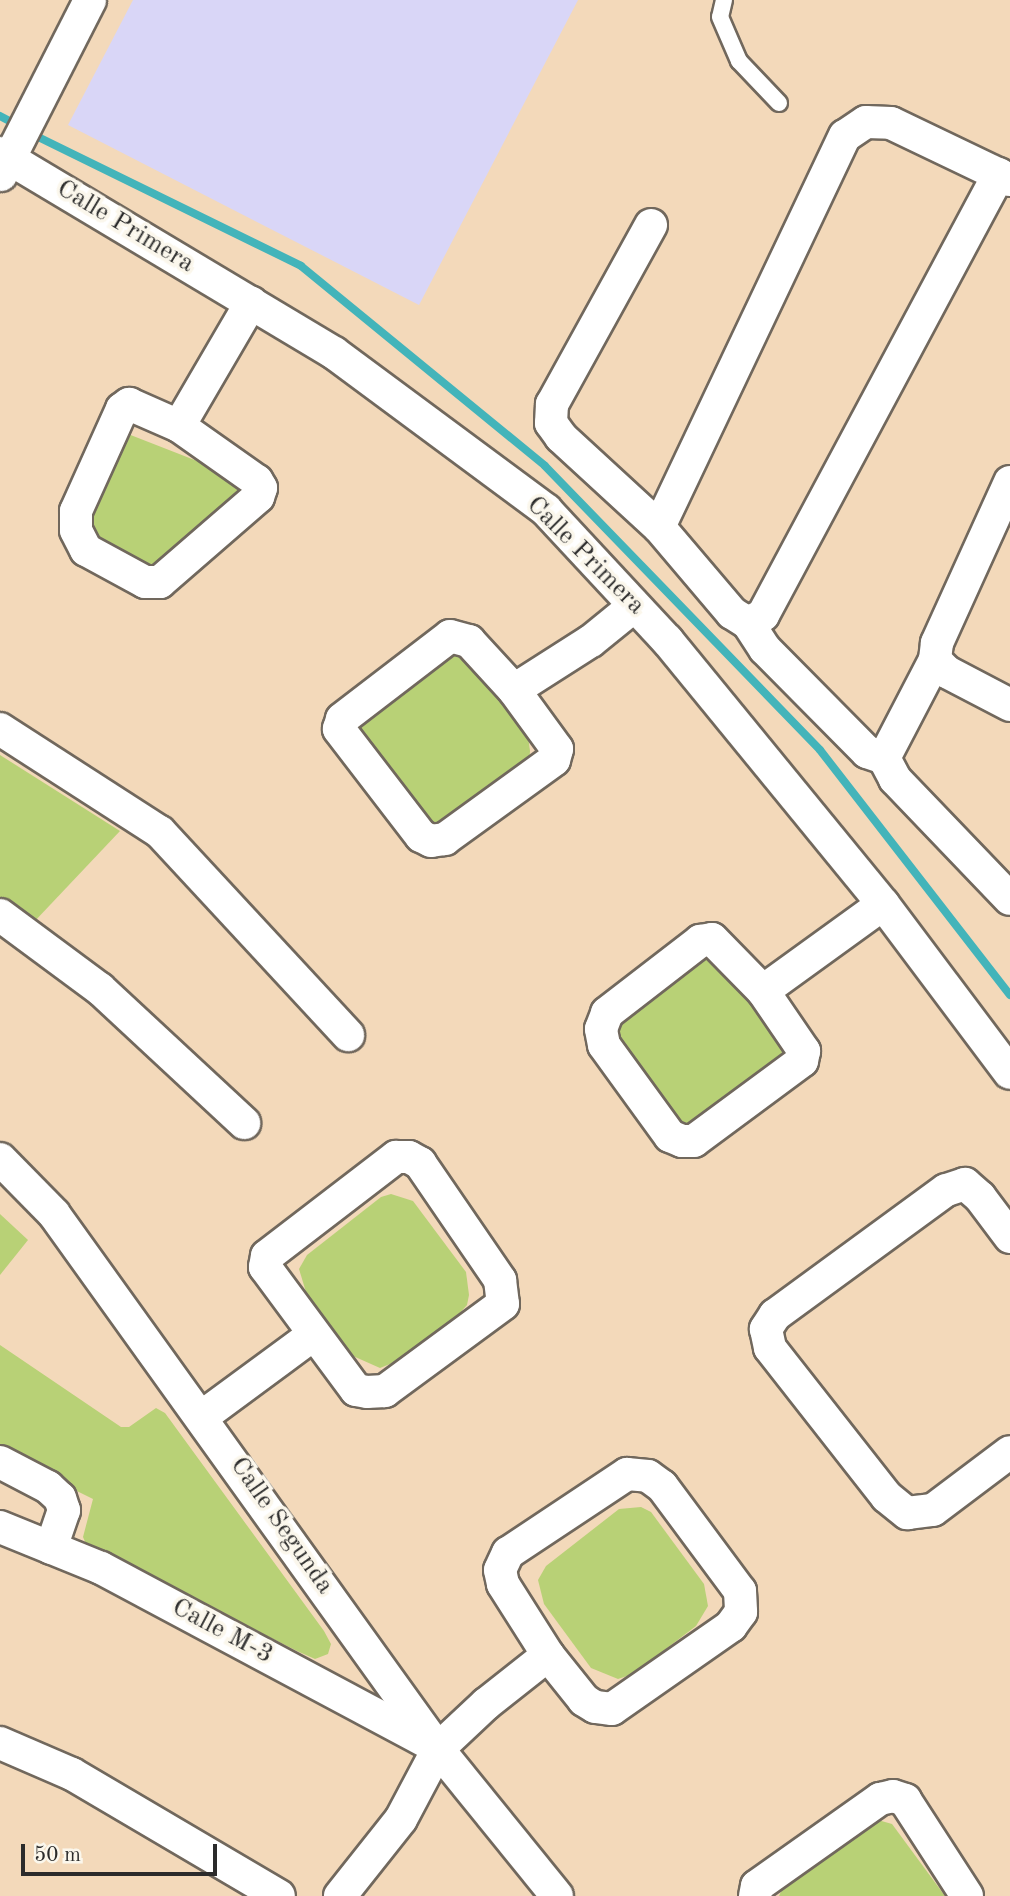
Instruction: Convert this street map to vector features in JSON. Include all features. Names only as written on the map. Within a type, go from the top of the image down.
[{"type":"street","points":[[3,162],[90,0]]},
{"type":"street","points":[[660,527],[845,136],[866,122],[891,123],[1004,177],[763,615],[748,623]]},
{"type":"street","name":"Calle Primera","points":[[3,162],[334,353],[546,510],[634,606],[883,904],[1010,1073]]},
{"type":"street","points":[[651,225],[552,404],[551,422],[561,438],[660,527],[732,613],[748,623],[783,668],[867,752],[884,758],[895,779],[1010,899]]},
{"type":"street","points":[[179,426],[251,303]]},
{"type":"street","points":[[129,404],[143,408],[179,426],[257,481],[261,488],[258,497],[173,575],[160,582],[145,582],[86,550],[76,530],[76,511],[122,409],[129,404]]},
{"type":"street","points":[[884,758],[935,660],[937,643],[1000,526],[1010,482]]},
{"type":"street","points":[[514,690],[591,641],[634,606]]},
{"type":"street","points":[[450,636],[469,641],[514,690],[554,741],[554,760],[445,839],[431,841],[421,836],[339,729],[342,719],[450,636]]},
{"type":"street","points":[[935,660],[947,672],[1010,705]]},
{"type":"street","points":[[0,729],[160,832],[348,1035]]},
{"type":"street","points":[[763,991],[883,904]]},
{"type":"street","points":[[0,915],[100,989],[244,1123]]},
{"type":"street","points":[[712,939],[763,991],[801,1041],[802,1061],[694,1141],[670,1136],[604,1045],[601,1029],[607,1013],[700,941],[712,939]]},
{"type":"street","points":[[396,1157],[409,1157],[420,1163],[500,1280],[503,1304],[385,1391],[356,1390],[313,1335],[270,1279],[267,1256],[396,1157]]},
{"type":"street","name":"Calle Segunda","points":[[0,1159],[54,1214],[203,1416],[438,1749],[557,1896]]},
{"type":"street","points":[[1010,1237],[980,1197],[965,1184],[946,1189],[775,1315],[766,1329],[770,1348],[887,1497],[907,1513],[933,1510],[1010,1452]]},
{"type":"street","points":[[203,1416],[313,1335]]},
{"type":"street","points":[[0,1462],[48,1487],[60,1498],[64,1510],[51,1548]]},
{"type":"street","points":[[627,1474],[648,1476],[662,1486],[740,1591],[741,1612],[730,1626],[612,1709],[595,1707],[584,1700],[548,1655],[503,1584],[500,1570],[508,1553],[627,1474]]},
{"type":"street","name":"Calle M-3","points":[[0,1527],[101,1569],[438,1749]]},
{"type":"street","points":[[340,1896],[401,1819],[438,1749],[485,1704],[548,1655]]},
{"type":"street","points":[[0,1743],[72,1774],[279,1896]]},
{"type":"street","points":[[755,1896],[757,1886],[880,1799],[893,1796],[905,1800],[967,1896]]},
{"type":"lane","points":[[724,0],[720,17],[739,61],[779,103]]},
{"type":"shaded area","points":[[133,0],[578,0],[419,305],[68,125]]},
{"type":"green space","points":[[128,434],[233,475],[241,486],[242,498],[158,576],[104,551],[85,523]]},
{"type":"green space","points":[[465,652],[527,729],[529,762],[441,824],[427,821],[361,736],[361,725],[368,711],[442,654]]},
{"type":"green space","points":[[0,755],[120,831],[33,923],[0,900]]},
{"type":"green space","points":[[716,953],[783,1041],[782,1052],[780,1062],[693,1125],[678,1122],[613,1037],[620,1012],[694,954]]},
{"type":"green space","points":[[391,1194],[413,1201],[466,1272],[469,1295],[467,1305],[458,1315],[395,1362],[380,1368],[353,1356],[306,1292],[299,1269],[307,1255],[381,1197]]},
{"type":"green space","points":[[0,1214],[28,1240],[0,1275]]},
{"type":"green space","points":[[0,1345],[121,1427],[129,1427],[156,1408],[165,1413],[324,1631],[331,1644],[328,1654],[315,1659],[297,1651],[86,1544],[83,1537],[93,1499],[0,1453]]},
{"type":"green space","points":[[641,1507],[651,1512],[704,1584],[708,1606],[696,1626],[633,1674],[618,1679],[591,1668],[544,1604],[538,1580],[546,1566],[619,1509]]},
{"type":"green space","points":[[871,1818],[892,1824],[945,1896],[779,1896],[787,1878]]},
{"type":"waterway","points":[[0,116],[19,126]]},
{"type":"waterway","points":[[30,133],[301,266],[545,466],[820,750],[1010,995]]}]
